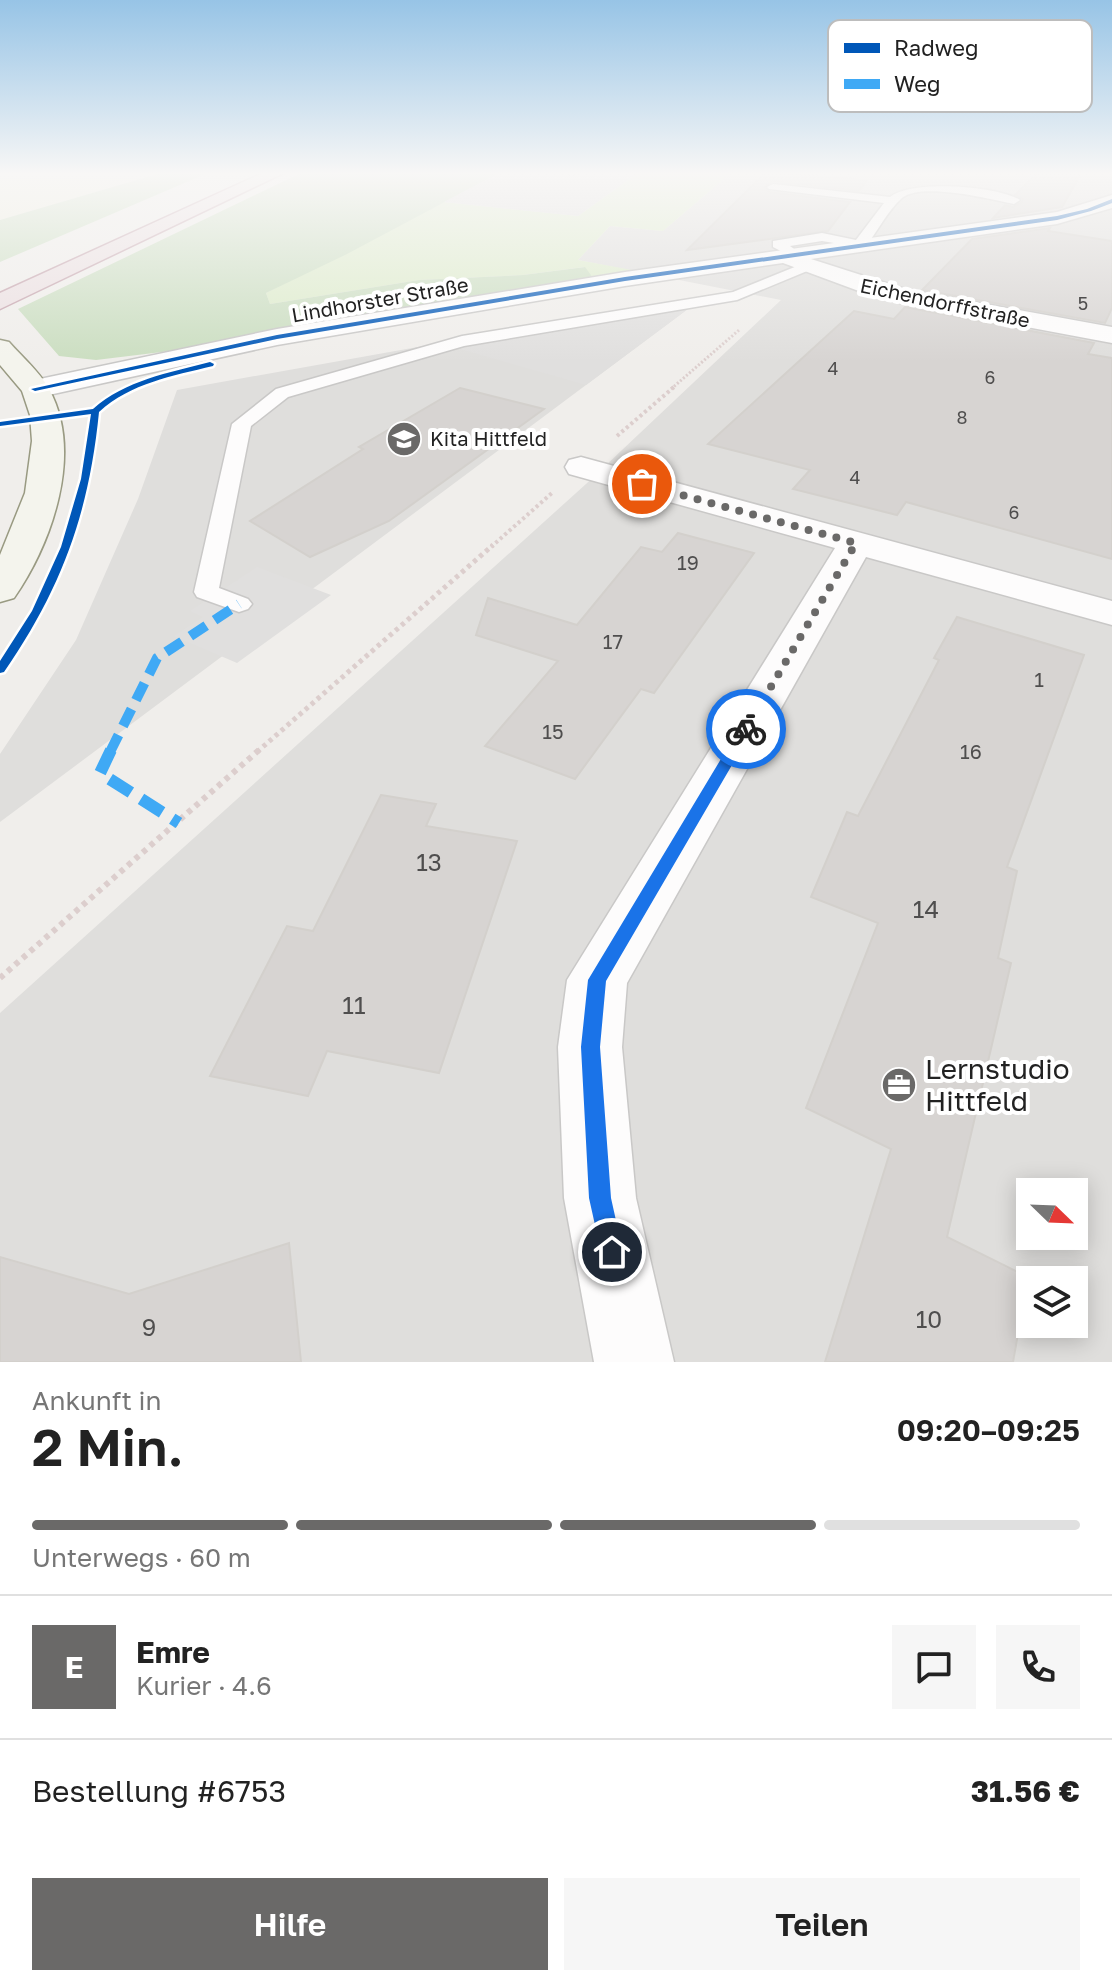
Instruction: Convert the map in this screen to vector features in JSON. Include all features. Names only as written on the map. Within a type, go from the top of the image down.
[{"type":"highway","points":[[0,302],[142,236]]},
{"type":"main road","points":[[0,348],[35,389],[48,428],[49,445],[45,481],[29,531],[0,590]]},
{"type":"street","name":"Lindhorster Straße","points":[[35,389],[277,337],[928,236]]},
{"type":"street","name":"Eichendorffstraße","points":[[795,258],[899,297],[1112,335]]},
{"type":"street","points":[[581,467],[1112,613]]},
{"type":"street","points":[[634,1362],[600,1198],[590,1047],[597,980],[856,543]]},
{"type":"lane","points":[[859,245],[867,236]]},
{"type":"lane","points":[[239,604],[206,592],[213,549],[242,424],[282,393],[462,341],[737,296],[795,258]]},
{"type":"path","points":[[0,978],[745,324]]},
{"type":"shaded area","points":[[601,236],[1112,236],[1112,1362],[0,1362],[0,1013],[586,484],[781,300],[578,260]]},
{"type":"shaded area","points":[[700,300],[0,822],[0,754],[76,640],[138,499],[177,390],[635,308]]},
{"type":"shaded area","points":[[700,300],[586,385],[439,343]]},
{"type":"shaded area","points":[[257,567],[331,595],[237,663],[174,636],[203,617],[190,611]]},
{"type":"green space","points":[[0,236],[62,236],[0,262]]},
{"type":"green space","points":[[171,236],[382,236],[266,293],[270,304],[419,280],[523,275],[585,267],[594,279],[195,348],[96,360],[59,356],[18,309]]},
{"type":"green space","points":[[378,236],[601,236],[578,260],[632,270],[594,279],[584,267],[523,275],[419,280],[270,304],[266,293]]},
{"type":"building","points":[[702,236],[794,236],[687,250]]},
{"type":"building","points":[[996,236],[1077,236],[1112,241],[1112,308],[1105,323],[922,290],[972,239]]},
{"type":"building","points":[[905,307],[1094,343],[1088,354],[1112,358],[1112,559],[906,502],[897,515],[793,489],[810,470],[708,444],[854,311],[894,319]]},
{"type":"building","name":"Kita Hittfeld","points":[[460,388],[544,409],[389,521],[310,557],[250,521],[363,449],[359,447]]},
{"type":"building","points":[[678,533],[754,553],[654,693],[641,689],[575,779],[485,746],[558,661],[476,635],[488,598],[577,625],[641,547],[662,552]]},
{"type":"building","points":[[957,617],[1084,655],[1007,867],[1017,871],[998,958],[1011,963],[947,1237],[1016,1271],[1017,1338],[1013,1362],[825,1362],[891,1149],[806,1108],[878,923],[811,897],[847,812],[858,816],[939,660],[934,658]]},
{"type":"building","points":[[381,795],[436,804],[426,826],[517,841],[439,1073],[327,1051],[308,1096],[210,1076],[287,926],[313,931]]},
{"type":"building","points":[[289,1243],[301,1362],[0,1362],[0,1257],[129,1294]]},
{"type":"marked path","points":[[179,823],[100,773],[157,658],[239,604]]},
{"type":"cycle path","points":[[35,389],[277,337],[625,279],[933,236]]},
{"type":"cycle path","points":[[0,424],[95,411],[134,386],[210,364]]},
{"type":"cycle path","points":[[0,669],[38,611],[66,547],[86,479],[95,411]]},
{"type":"way so far","points":[[642,484],[856,543],[746,729]]},
{"type":"place","name":"Kita Hittfeld","points":[[404,439]]},
{"type":"place","name":"Lernstudio Hittfeld","points":[[899,1085]]},
{"type":"route","points":[[612,1252],[600,1198],[590,1047],[597,980],[746,729]]}]
